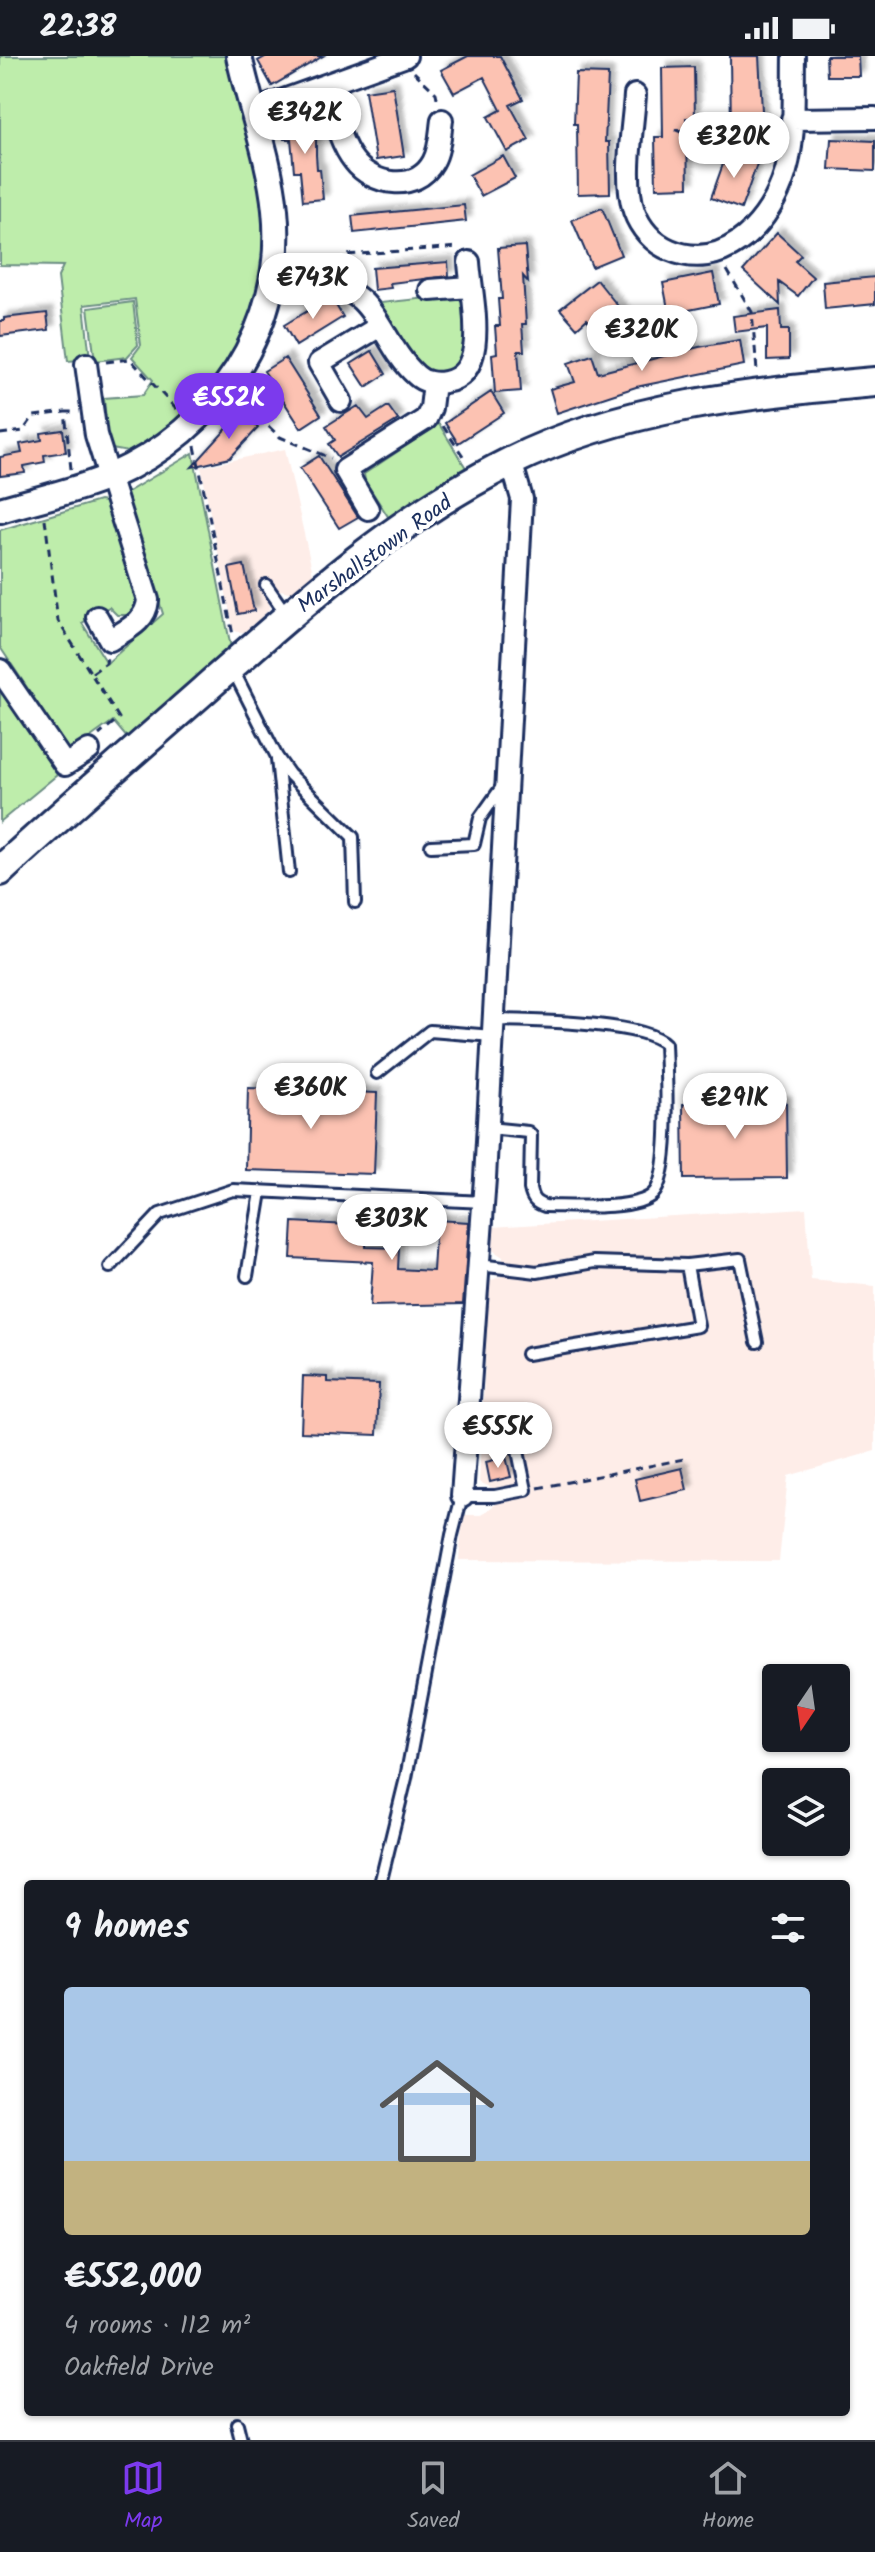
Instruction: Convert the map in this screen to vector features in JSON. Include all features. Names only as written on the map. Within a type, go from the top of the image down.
[{"type":"main road","name":"Marshallstown Road","points":[[0,871],[326,584],[402,527],[478,479],[511,461],[626,419],[760,395],[875,382]]},
{"type":"street","points":[[0,510],[110,476],[151,455],[191,425],[227,388],[242,365],[259,329],[275,269],[275,208],[239,56]]},
{"type":"street","points":[[635,95],[630,183],[634,212],[655,241],[676,253],[696,256],[717,254],[752,233],[774,202],[787,167],[794,56]]},
{"type":"street","points":[[253,111],[403,57]]},
{"type":"street","points":[[325,86],[346,148],[363,172],[380,181],[398,182],[429,169],[437,152],[442,120]]},
{"type":"street","points":[[792,119],[875,118]]},
{"type":"street","points":[[275,269],[333,283],[361,300],[413,373],[434,383],[460,377],[472,362],[475,339],[469,262]]},
{"type":"street","points":[[430,290],[470,287]]},
{"type":"street","points":[[341,401],[319,363],[380,326]]},
{"type":"street","points":[[86,364],[96,435],[146,591],[147,606],[141,619],[110,640],[97,617]]},
{"type":"street","points":[[368,509],[345,470],[421,424],[431,408],[434,383]]},
{"type":"street","points":[[462,1496],[484,1202],[522,499],[511,461]]},
{"type":"street","points":[[0,670],[65,765],[89,750]]},
{"type":"lane","points":[[266,585],[288,616]]},
{"type":"lane","points":[[234,663],[277,757],[289,774],[353,837],[355,902]]},
{"type":"lane","points":[[277,757],[289,872]]},
{"type":"lane","points":[[431,846],[474,844],[480,818],[506,783]]},
{"type":"lane","points":[[377,1073],[430,1031],[630,1029],[660,1038],[665,1044],[664,1173],[652,1196],[638,1203],[545,1206],[532,1198],[530,1189],[531,1135],[528,1132],[488,1128]]},
{"type":"lane","points":[[110,1267],[160,1214],[233,1190],[484,1202]]},
{"type":"lane","points":[[247,1276],[261,1192]]},
{"type":"lane","points":[[479,1265],[537,1272],[594,1262],[687,1265],[740,1259],[757,1342]]},
{"type":"lane","points":[[527,1354],[698,1326],[687,1265]]},
{"type":"lane","points":[[381,1880],[406,1778],[462,1496],[495,1496],[526,1490],[518,1451]]},
{"type":"lane","points":[[237,2424],[241,2440]]},
{"type":"path","points":[[403,57],[436,93],[442,120]]},
{"type":"path","points":[[333,283],[345,255],[469,247],[469,262]]},
{"type":"path","points":[[717,254],[752,312],[760,395]]},
{"type":"path","points":[[86,364],[130,359],[191,425],[234,663]]},
{"type":"path","points":[[227,388],[280,437],[351,466]]},
{"type":"path","points":[[431,408],[478,479]]},
{"type":"path","points":[[0,434],[23,431],[34,416],[92,410]]},
{"type":"path","points":[[65,412],[73,488]]},
{"type":"path","points":[[42,497],[58,621],[119,718],[88,744],[89,750]]},
{"type":"path","points":[[526,1490],[689,1458]]},
{"type":"shaded area","points":[[285,449],[313,574],[293,593],[280,590],[269,600],[269,609],[263,616],[244,632],[236,632],[201,467]]},
{"type":"shaded area","points":[[806,1208],[811,1280],[875,1286],[875,1451],[788,1476],[779,1561],[459,1560],[463,1515],[481,1515],[496,1504],[495,1489],[479,1482],[489,1281],[502,1276],[503,1257],[491,1249],[492,1227]]},
{"type":"green space","points":[[0,56],[232,56],[263,197],[265,255],[259,291],[248,324],[232,356],[212,384],[159,433],[128,452],[112,449],[108,443],[104,398],[143,395],[153,380],[132,357],[141,345],[135,299],[84,305],[90,359],[68,361],[58,277],[63,266],[0,265]]},
{"type":"green space","points":[[458,297],[462,303],[466,354],[453,371],[431,375],[420,368],[380,303]]},
{"type":"green space","points":[[133,302],[138,345],[127,357],[95,361],[88,308]]},
{"type":"green space","points":[[439,424],[466,468],[389,518],[365,481],[364,474]]},
{"type":"green space","points":[[193,453],[231,648],[128,739],[113,721],[73,750],[68,749],[0,647],[0,530],[99,501],[105,502],[136,600],[128,615],[117,615],[109,607],[82,623],[107,663],[163,614],[126,493]]},
{"type":"green space","points":[[0,690],[57,775],[0,822]]},
{"type":"building","points":[[267,56],[323,56],[272,86],[258,61]]},
{"type":"building","points":[[468,56],[500,56],[523,99],[510,105],[529,140],[507,152],[488,117],[501,110],[484,77],[454,93],[441,70]]},
{"type":"building","points":[[730,56],[759,56],[763,129],[731,130]]},
{"type":"building","points":[[826,56],[858,56],[859,76],[827,76]]},
{"type":"building","points":[[694,67],[695,118],[686,118],[687,130],[675,130],[687,135],[688,187],[656,188],[655,137],[663,137],[662,68]]},
{"type":"building","points":[[576,73],[608,74],[605,142],[609,142],[610,193],[578,194],[577,124],[574,124]]},
{"type":"building","points":[[393,87],[404,156],[376,160],[365,91]]},
{"type":"building","points":[[316,119],[317,169],[320,169],[323,199],[303,201],[300,171],[294,171],[291,139],[284,139],[283,122]]},
{"type":"building","points":[[831,139],[875,141],[875,171],[829,169]]},
{"type":"building","points":[[728,150],[758,161],[741,209],[711,198]]},
{"type":"building","points":[[503,156],[515,178],[481,196],[469,175]]},
{"type":"building","points":[[464,205],[466,221],[354,233],[352,216]]},
{"type":"building","points":[[602,208],[621,255],[592,267],[572,220]]},
{"type":"building","points":[[777,233],[801,255],[795,261],[813,277],[798,296],[779,282],[780,305],[743,271]]},
{"type":"building","points":[[525,246],[528,282],[523,276],[526,324],[522,324],[524,351],[518,351],[521,391],[495,393],[492,354],[497,353],[495,326],[500,326],[498,299],[502,299],[498,248]]},
{"type":"building","points":[[448,262],[449,276],[390,283],[391,288],[374,290],[372,268]]},
{"type":"building","points":[[713,273],[719,304],[669,314],[663,283]]},
{"type":"building","points":[[875,277],[875,304],[825,309],[823,282]]},
{"type":"building","points":[[597,280],[629,320],[604,340],[587,319],[577,328],[560,309]]},
{"type":"building","points":[[331,297],[343,317],[296,346],[284,325]]},
{"type":"building","points":[[780,310],[781,330],[789,330],[789,359],[767,360],[767,328],[735,332],[733,316]]},
{"type":"building","points":[[47,313],[49,330],[0,336],[0,321],[4,318]]},
{"type":"building","points":[[740,340],[744,365],[636,387],[557,413],[550,389],[575,382],[568,363],[592,355],[598,373],[699,347]]},
{"type":"building","points":[[372,351],[386,374],[366,387],[351,364]]},
{"type":"building","points":[[285,358],[321,415],[301,428],[264,371]]},
{"type":"building","points":[[491,392],[504,413],[458,443],[445,423]]},
{"type":"building","points":[[358,406],[368,419],[388,406],[398,420],[338,457],[329,444],[335,440],[326,426]]},
{"type":"building","points":[[241,413],[258,428],[230,458],[192,467]]},
{"type":"building","points":[[63,430],[66,452],[44,455],[45,462],[24,466],[25,473],[0,476],[0,457],[22,453],[20,444],[42,440],[41,433]]},
{"type":"building","points":[[319,456],[358,517],[339,528],[300,468]]},
{"type":"building","points":[[244,565],[254,611],[238,614],[229,568]]},
{"type":"building","points":[[248,1088],[377,1093],[374,1174],[246,1170]]},
{"type":"building","points":[[786,1102],[787,1178],[684,1179],[683,1104]]},
{"type":"building","points":[[436,1220],[469,1222],[463,1304],[370,1306],[373,1262],[291,1258],[293,1222],[367,1226],[366,1247],[399,1248],[398,1269],[433,1271]]},
{"type":"building","points":[[303,1376],[327,1377],[327,1382],[379,1384],[377,1435],[301,1432]]},
{"type":"building","points":[[506,1457],[511,1477],[490,1482],[486,1462]]},
{"type":"building","points":[[682,1468],[687,1490],[640,1501],[635,1479]]}]
